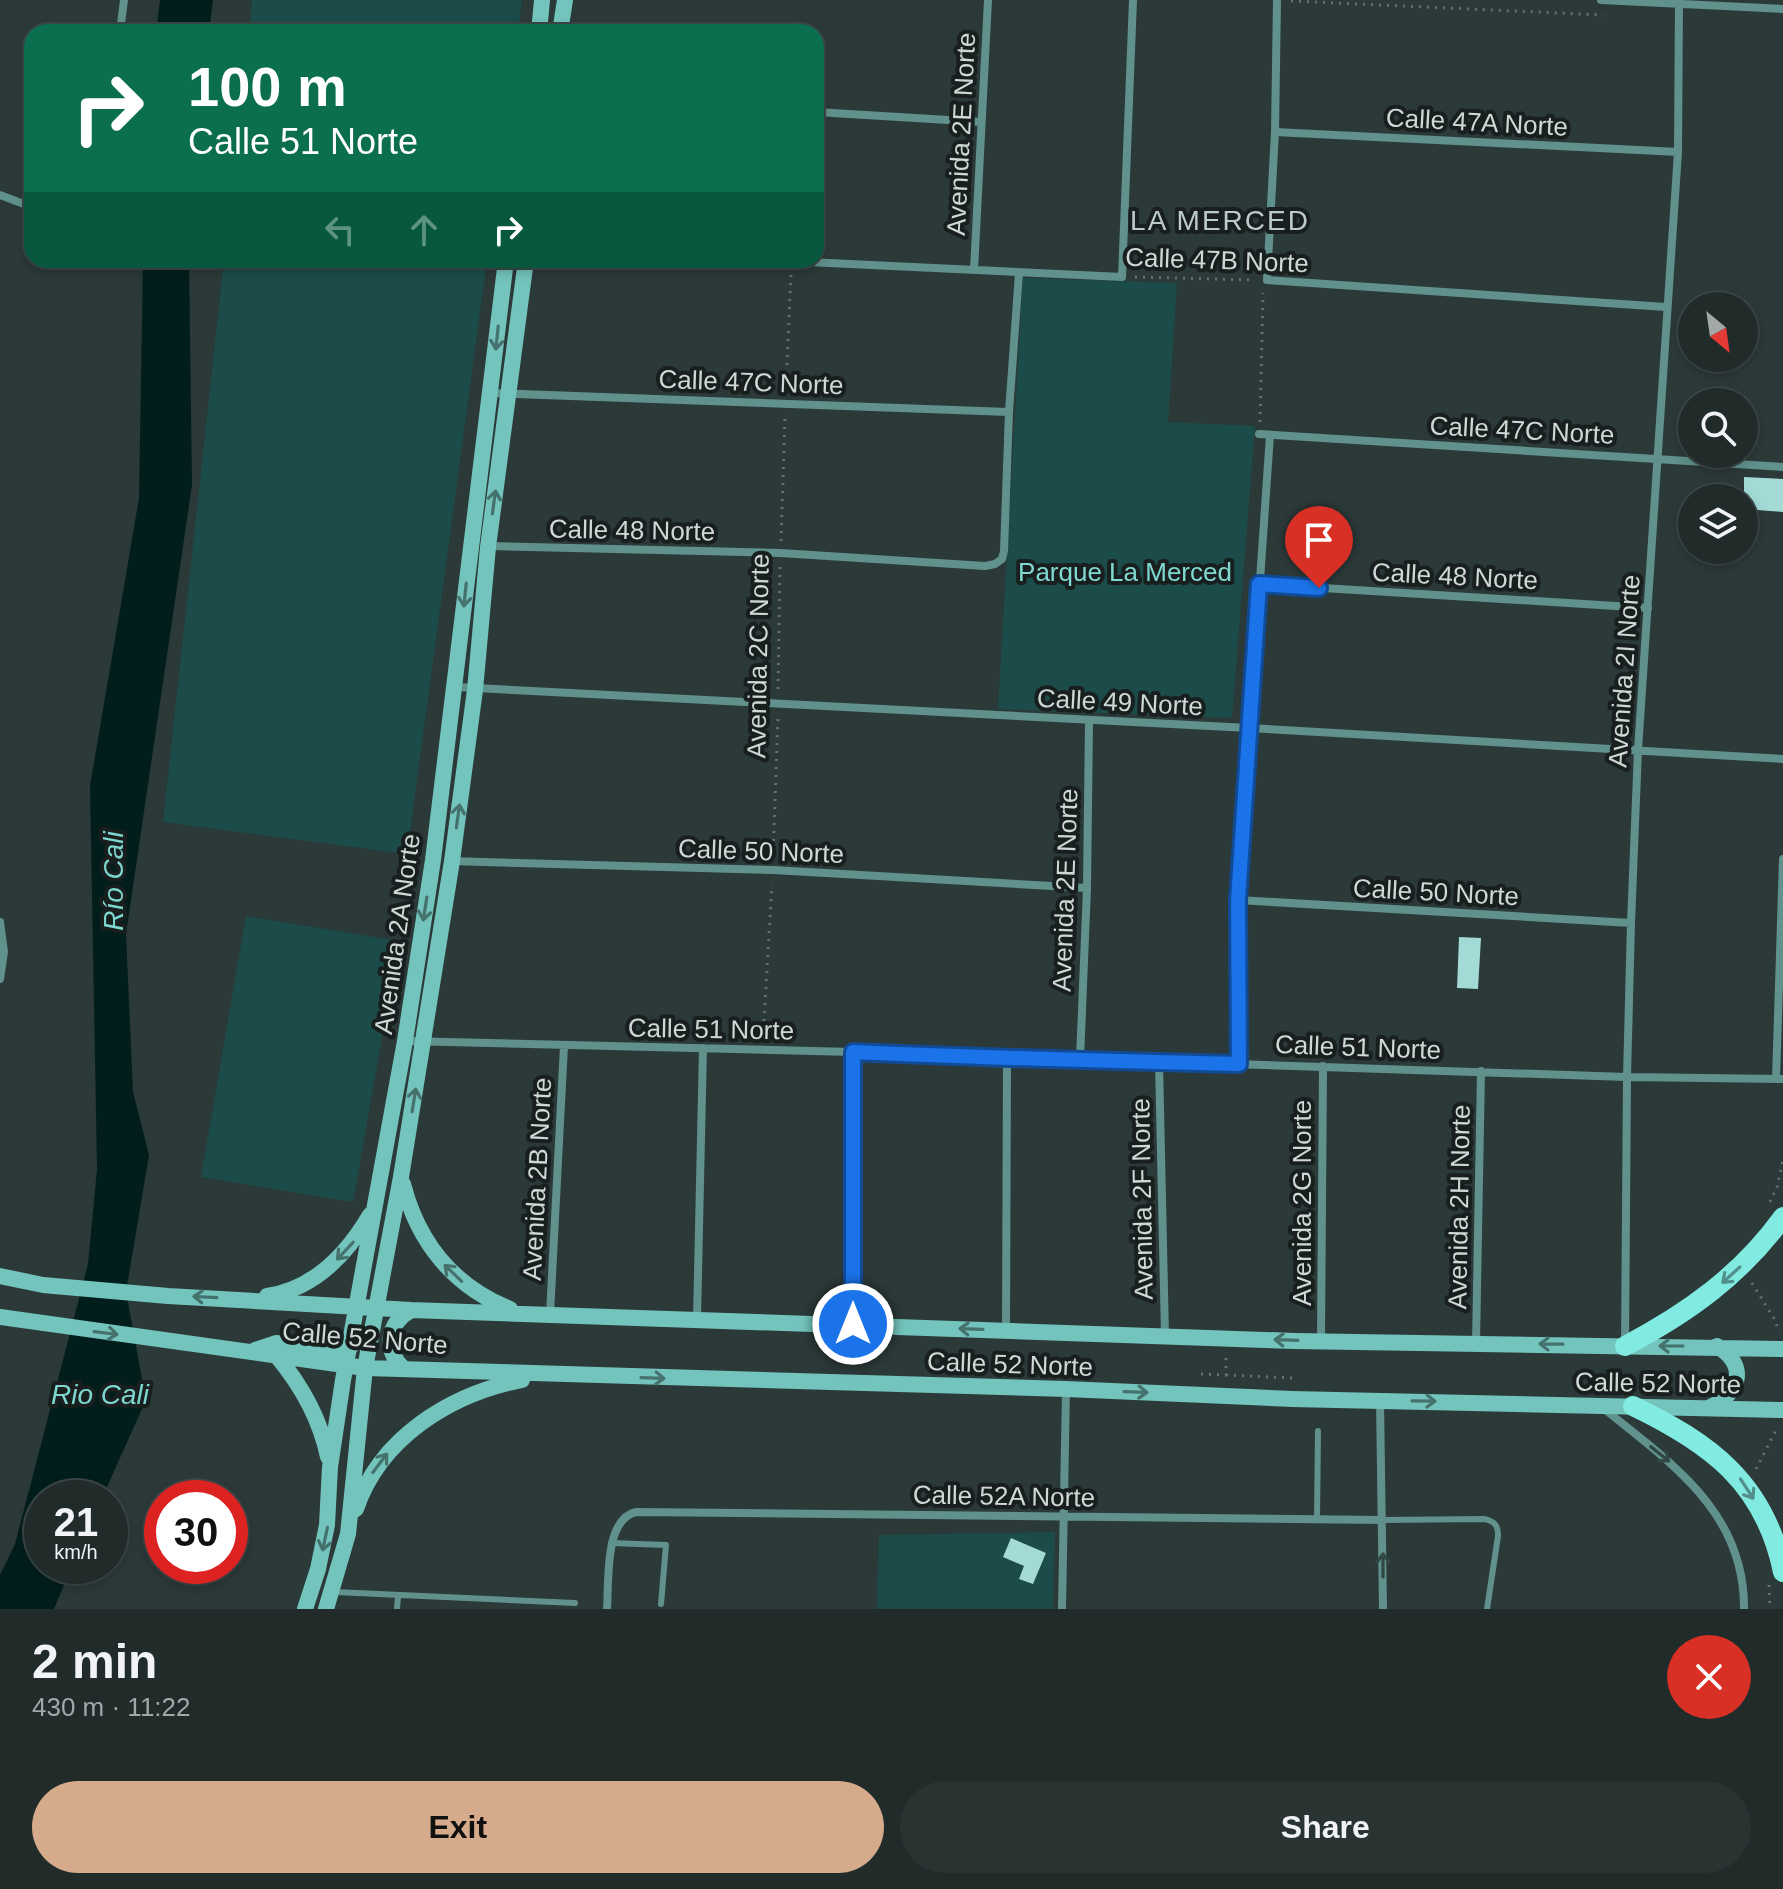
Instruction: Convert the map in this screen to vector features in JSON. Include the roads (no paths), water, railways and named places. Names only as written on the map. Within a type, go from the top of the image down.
[{"type":"main road","points":[[540,24],[542,0]]},
{"type":"main road","points":[[561,24],[565,0]]},
{"type":"main road","name":"Avenida 2A Norte","points":[[305,1609],[318,1569],[327,1525],[330,1467],[346,1358],[405,1041],[433,860],[505,268]]},
{"type":"main road","name":"Avenida 2A Norte","points":[[326,1609],[348,1534],[365,1368],[401,1177],[452,861],[475,690],[488,547],[525,268]]},
{"type":"main road","points":[[401,1177],[416,1223],[441,1262],[464,1284],[490,1301],[519,1312]]},
{"type":"main road","points":[[242,1299],[273,1295],[302,1285],[329,1268],[352,1244],[364,1225],[380,1182]]},
{"type":"main road","points":[[1625,1346],[1666,1325],[1704,1299],[1739,1270],[1783,1217]]},
{"type":"main road","name":"Calle 52 Norte","points":[[0,1276],[43,1285],[168,1296],[411,1310],[1321,1340],[1783,1349]]},
{"type":"main road","points":[[250,1351],[276,1343],[346,1358],[375,1307]]},
{"type":"main road","points":[[404,1369],[397,1362],[389,1343],[395,1323],[411,1310]]},
{"type":"main road","name":"Calle 52 Norte","points":[[0,1317],[276,1355],[346,1358],[365,1368],[1783,1410]]},
{"type":"main road","points":[[1707,1408],[1732,1393],[1737,1380],[1736,1366],[1729,1354],[1717,1346]]},
{"type":"main road","points":[[276,1355],[292,1374],[317,1418],[330,1467]]},
{"type":"main road","points":[[348,1534],[362,1492],[378,1463],[403,1437],[433,1415],[466,1397],[501,1384],[537,1377],[575,1375]]},
{"type":"main road","points":[[1633,1406],[1687,1434],[1744,1482],[1763,1517],[1783,1572]]},
{"type":"street","points":[[121,24],[124,0]]},
{"type":"street","name":"Avenida 2E Norte","points":[[974,270],[988,0]]},
{"type":"street","name":"Calle 47B Norte","points":[[824,263],[1122,277],[1133,0]]},
{"type":"street","points":[[1275,132],[1278,0]]},
{"type":"street","points":[[1601,0],[1783,9]]},
{"type":"street","name":"Avenida 2I Norte","points":[[1625,1346],[1631,923],[1638,750],[1678,152],[1679,2]]},
{"type":"street","points":[[824,112],[981,122]]},
{"type":"street","name":"Calle 47B Norte","points":[[1275,132],[1266,280],[1666,307]]},
{"type":"street","name":"Calle 47A Norte","points":[[1275,132],[1678,152]]},
{"type":"street","points":[[0,195],[24,204]]},
{"type":"street","points":[[1009,412],[1019,273]]},
{"type":"street","name":"Calle 47C Norte","points":[[491,393],[1009,412]]},
{"type":"street","name":"Calle 48 Norte","points":[[470,545],[780,553],[985,566],[995,564],[1002,559],[1004,551],[1009,412]]},
{"type":"street","name":"Calle 47C Norte","points":[[1259,434],[1783,467]]},
{"type":"street","points":[[1239,1064],[1238,900],[1270,435]]},
{"type":"street","name":"Calle 48 Norte","points":[[1259,584],[1648,608]]},
{"type":"street","name":"Calle 49 Norte","points":[[455,687],[1783,759]]},
{"type":"street","name":"Avenida 2E Norte","points":[[1080,1059],[1087,888],[1089,721]]},
{"type":"street","points":[[1779,1079],[1783,859]]},
{"type":"street","name":"Calle 50 Norte","points":[[433,860],[773,870],[1087,888]]},
{"type":"street","name":"Calle 50 Norte","points":[[1238,900],[1631,923]]},
{"type":"street","points":[[0,922],[4,952],[0,979]]},
{"type":"street","name":"Calle 51 Norte","points":[[405,1041],[1779,1079]]},
{"type":"street","name":"Avenida 2B Norte","points":[[550,1314],[564,1046]]},
{"type":"street","points":[[697,1319],[703,1048]]},
{"type":"street","points":[[853,1052],[853,1324]]},
{"type":"street","points":[[1006,1330],[1007,1060]]},
{"type":"street","name":"Avenida 2F Norte","points":[[1159,1062],[1165,1335]]},
{"type":"street","name":"Avenida 2G Norte","points":[[1321,1340],[1323,1066]]},
{"type":"street","name":"Avenida 2H Norte","points":[[1476,1343],[1481,1071]]},
{"type":"street","points":[[1062,1609],[1066,1389]]},
{"type":"street","points":[[1380,1400],[1383,1609]]},
{"type":"street","points":[[1599,1405],[1683,1472],[1707,1501],[1736,1555],[1744,1591],[1744,1609]]},
{"type":"street","name":"Calle 52A Norte","points":[[611,1543],[626,1514],[636,1512],[1383,1520]]},
{"type":"street","points":[[607,1609],[611,1543]]},
{"type":"lane","points":[[1317,1519],[1318,1431]]},
{"type":"lane","points":[[1383,1520],[1494,1521],[1498,1536],[1487,1609]]},
{"type":"lane","points":[[611,1543],[666,1545],[661,1604]]},
{"type":"lane","points":[[332,1592],[575,1603]]},
{"type":"lane","points":[[397,1609],[398,1596]]},
{"type":"water","points":[[160,0],[213,0],[210,24],[157,24]]},
{"type":"water","name":"Rio Cali","points":[[143,268],[189,268],[192,485],[126,934],[133,1092],[149,1155],[126,1292],[146,1400],[110,1480],[32,1480],[88,1264],[97,1169],[90,786],[139,498]]},
{"type":"water","name":"Rio Cali","points":[[24,1509],[24,1584],[64,1584],[54,1609],[0,1609],[0,1575],[15,1544]]},
{"type":"district","name":"LA MERCED","points":[[1220,220]]},
{"type":"park label","name":"Parque La Merced","points":[[1125,572]]},
{"type":"water label","name":"Río Cali","points":[[113,881]]}]
